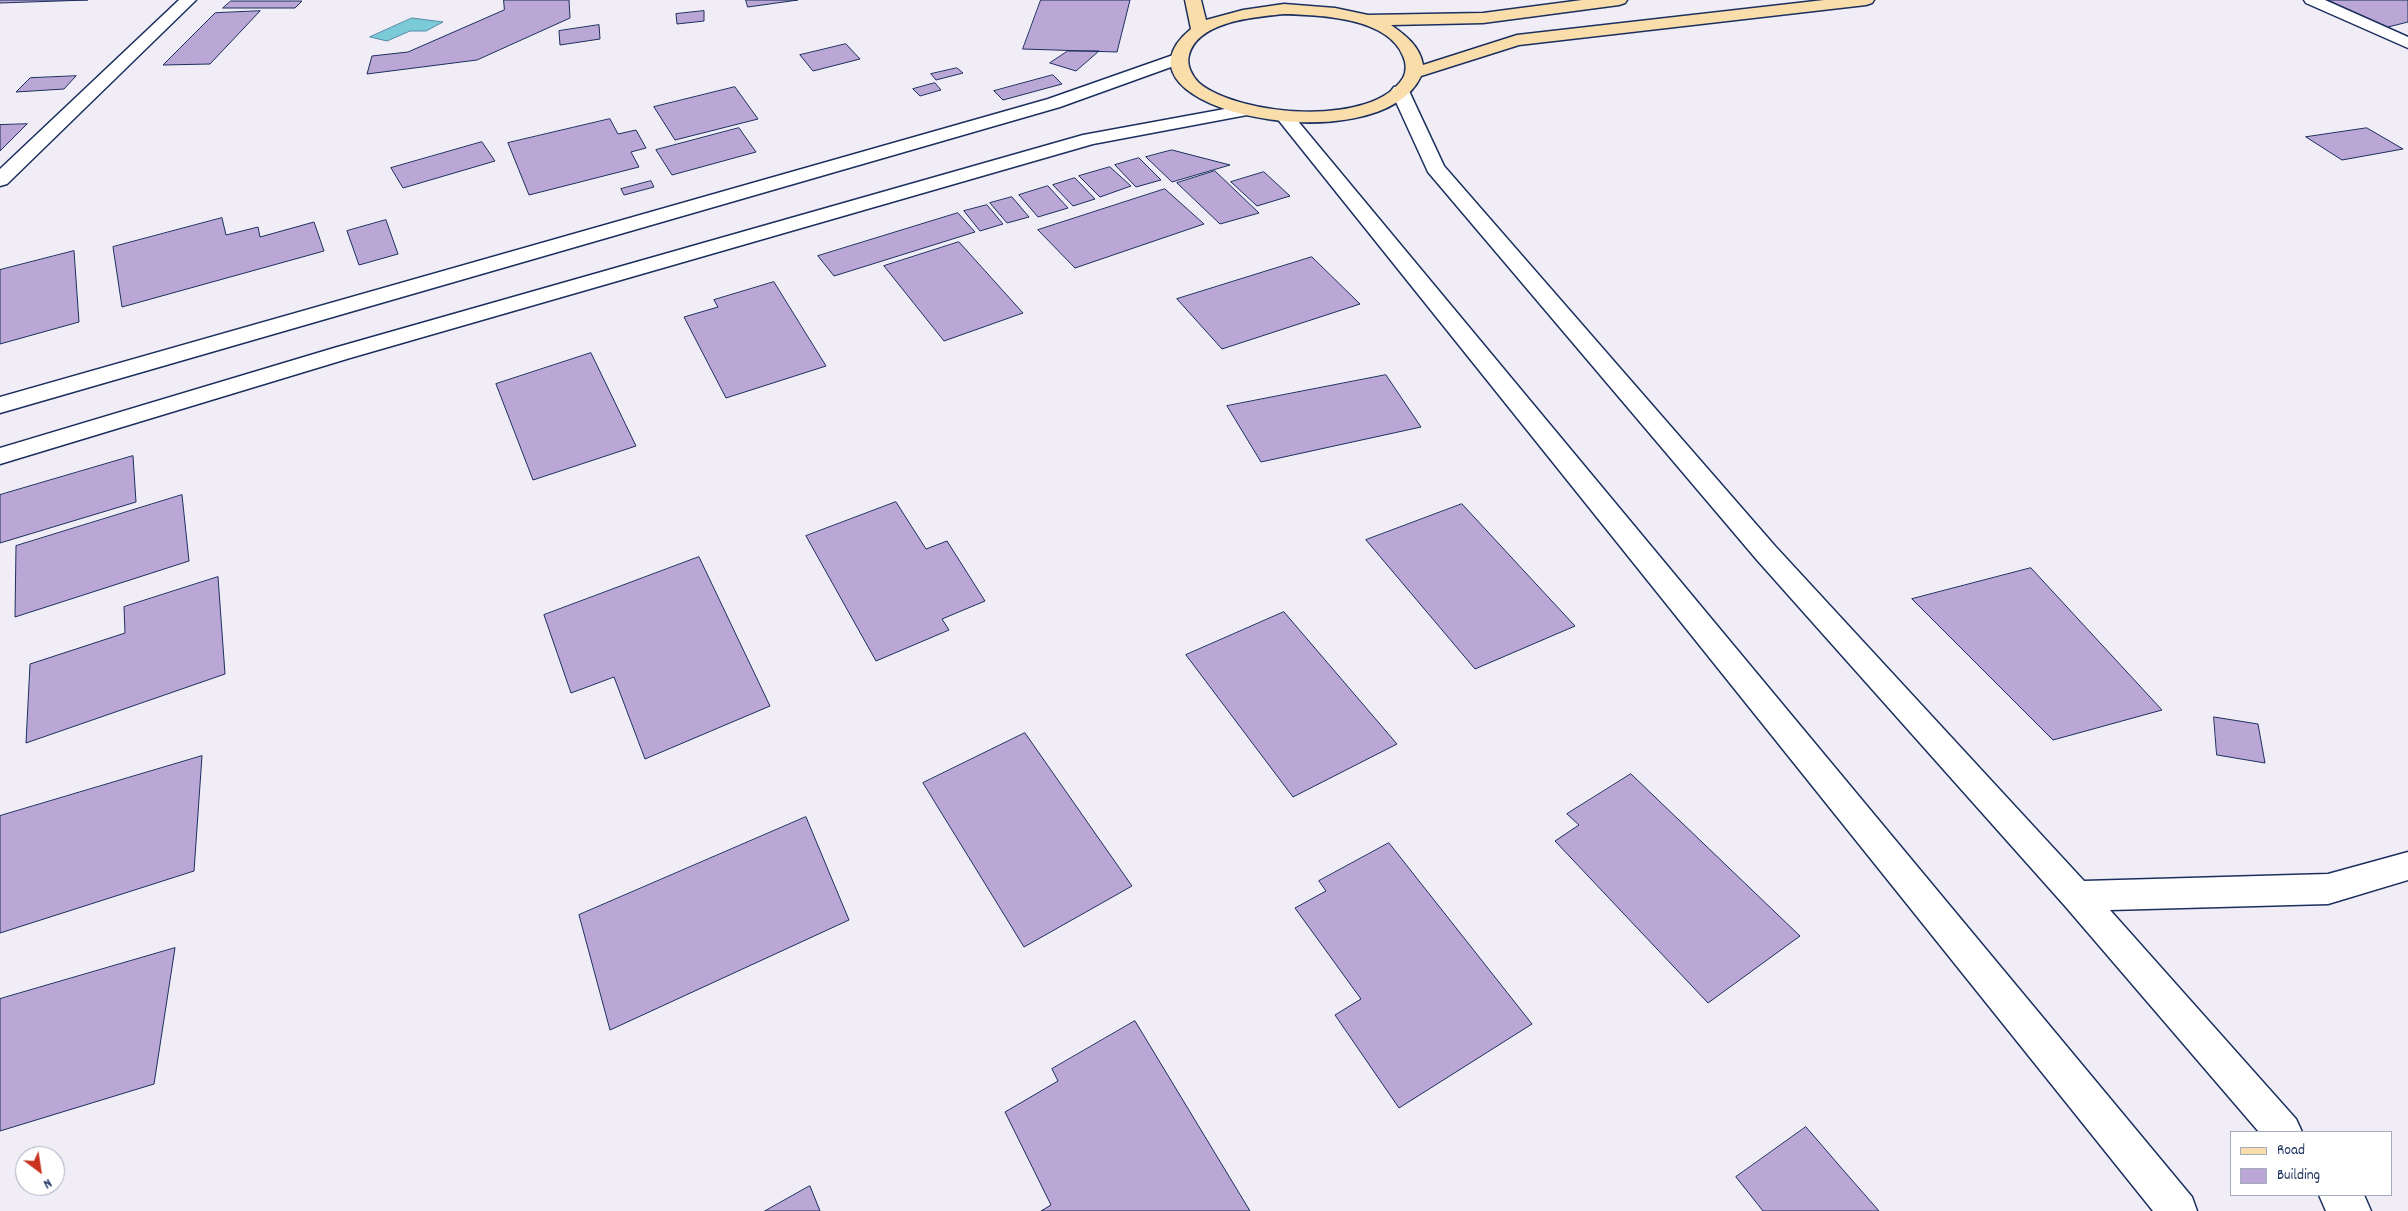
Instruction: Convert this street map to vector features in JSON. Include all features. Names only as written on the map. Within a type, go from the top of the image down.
[{"type":"main road","points":[[1193,0],[1200,30]]},
{"type":"main road","points":[[1365,20],[1483,18],[1619,0]]},
{"type":"main road","points":[[1414,73],[1517,40],[1866,0]]},
{"type":"main road","points":[[1312,5],[1365,20],[1388,30],[1405,43],[1414,58],[1414,73],[1409,82],[1400,91],[1380,104],[1353,113],[1320,117],[1286,118],[1241,111],[1214,101],[1194,88],[1182,73],[1179,58],[1186,43],[1200,30],[1224,19],[1252,12],[1312,5]]},
{"type":"street","points":[[0,180],[188,0]]},
{"type":"street","points":[[2312,0],[2408,43]]},
{"type":"street","points":[[0,405],[1054,103],[1179,58]]},
{"type":"street","points":[[1400,91],[1435,168],[1766,552],[2077,896],[2282,1131]]},
{"type":"street","points":[[0,456],[342,353],[1081,142],[1241,111]]},
{"type":"street","points":[[1286,118],[2178,1211]]},
{"type":"street","points":[[2077,896],[2328,890],[2408,866]]},
{"type":"street","points":[[2339,1196],[2352,1211]]},
{"type":"water","points":[[412,18],[443,22],[426,31],[410,31],[387,41],[370,37]]},
{"type":"building","points":[[0,0],[88,0],[0,3]]},
{"type":"building","points":[[504,0],[569,0],[570,18],[477,60],[367,74],[372,56],[408,52],[504,10]]},
{"type":"building","points":[[746,0],[798,0],[748,7]]},
{"type":"building","points":[[1041,0],[1130,0],[1117,52],[1023,49]]},
{"type":"building","points":[[2328,0],[2408,0],[2408,22],[2388,27]]},
{"type":"building","points":[[231,1],[302,1],[295,8],[223,8]]},
{"type":"building","points":[[260,11],[210,64],[163,65],[215,13]]},
{"type":"building","points":[[704,11],[704,21],[677,24],[676,14]]},
{"type":"building","points":[[599,25],[600,39],[560,45],[559,31]]},
{"type":"building","points":[[846,44],[860,59],[813,71],[800,55]]},
{"type":"building","points":[[1068,51],[1099,51],[1076,71],[1050,63]]},
{"type":"building","points":[[957,68],[963,73],[936,80],[931,74]]},
{"type":"building","points":[[1053,75],[1062,84],[1003,100],[994,91]]},
{"type":"building","points":[[76,76],[64,89],[16,92],[30,78]]},
{"type":"building","points":[[935,83],[941,90],[920,96],[913,89]]},
{"type":"building","points":[[735,87],[758,119],[675,140],[654,107]]},
{"type":"building","points":[[610,119],[618,134],[636,130],[646,148],[631,152],[639,167],[529,195],[508,143]]},
{"type":"building","points":[[27,124],[0,151],[0,125]]},
{"type":"building","points":[[739,128],[756,152],[672,175],[656,150]]},
{"type":"building","points":[[2367,128],[2403,149],[2342,160],[2306,137]]},
{"type":"building","points":[[482,142],[495,161],[403,188],[391,168]]},
{"type":"building","points":[[1172,150],[1230,165],[1172,182],[1146,157]]},
{"type":"building","points":[[1139,158],[1161,180],[1136,187],[1115,165]]},
{"type":"building","points":[[1110,167],[1131,186],[1100,197],[1079,176]]},
{"type":"building","points":[[1215,171],[1259,213],[1220,224],[1177,183]]},
{"type":"building","points":[[1264,172],[1290,196],[1257,206],[1231,182]]},
{"type":"building","points":[[1075,178],[1095,199],[1073,206],[1053,185]]},
{"type":"building","points":[[651,181],[654,187],[624,195],[621,189]]},
{"type":"building","points":[[1048,186],[1068,208],[1038,217],[1019,195]]},
{"type":"building","points":[[1165,189],[1204,224],[1075,268],[1038,230]]},
{"type":"building","points":[[1012,197],[1029,217],[1007,223],[990,203]]},
{"type":"building","points":[[987,205],[1003,224],[980,231],[964,211]]},
{"type":"building","points":[[958,213],[975,232],[834,276],[818,256]]},
{"type":"building","points":[[222,218],[226,235],[258,227],[260,237],[314,222],[324,251],[122,307],[113,247]]},
{"type":"building","points":[[386,220],[398,254],[359,265],[347,231]]},
{"type":"building","points":[[959,242],[1023,313],[944,341],[884,266]]},
{"type":"building","points":[[74,251],[79,322],[0,344],[0,270]]},
{"type":"building","points":[[1312,257],[1360,304],[1222,349],[1177,299]]},
{"type":"building","points":[[774,282],[826,366],[726,398],[684,317],[718,307],[714,300]]},
{"type":"building","points":[[591,353],[636,446],[533,480],[496,384]]},
{"type":"building","points":[[1386,375],[1421,427],[1261,462],[1227,406]]},
{"type":"building","points":[[133,456],[136,502],[0,543],[0,495]]},
{"type":"building","points":[[182,495],[189,561],[15,617],[16,546]]},
{"type":"building","points":[[896,502],[926,549],[947,541],[985,601],[942,619],[949,630],[876,661],[806,536]]},
{"type":"building","points":[[1462,504],[1575,626],[1475,669],[1366,540]]},
{"type":"building","points":[[699,557],[770,706],[645,759],[614,677],[571,693],[544,615]]},
{"type":"building","points":[[2031,568],[2162,710],[2053,740],[1912,599]]},
{"type":"building","points":[[218,577],[225,674],[26,743],[30,664],[125,633],[124,607]]},
{"type":"building","points":[[1284,612],[1397,744],[1293,797],[1186,655]]},
{"type":"building","points":[[2214,717],[2258,724],[2265,763],[2217,755]]},
{"type":"building","points":[[1025,733],[1132,886],[1024,947],[923,783]]},
{"type":"building","points":[[202,756],[194,871],[0,933],[0,816]]},
{"type":"building","points":[[1631,774],[1800,936],[1708,1003],[1555,841],[1579,825],[1567,814]]},
{"type":"building","points":[[806,817],[849,920],[610,1030],[579,915]]},
{"type":"building","points":[[1389,843],[1532,1024],[1399,1108],[1335,1015],[1361,999],[1295,908],[1326,891],[1319,881]]},
{"type":"building","points":[[175,948],[154,1084],[0,1131],[0,999]]},
{"type":"building","points":[[1135,1021],[1250,1211],[1041,1211],[1051,1205],[1005,1112],[1058,1081],[1052,1069]]},
{"type":"building","points":[[1806,1127],[1879,1211],[1763,1211],[1736,1177]]},
{"type":"building","points":[[810,1186],[820,1211],[765,1211]]}]
